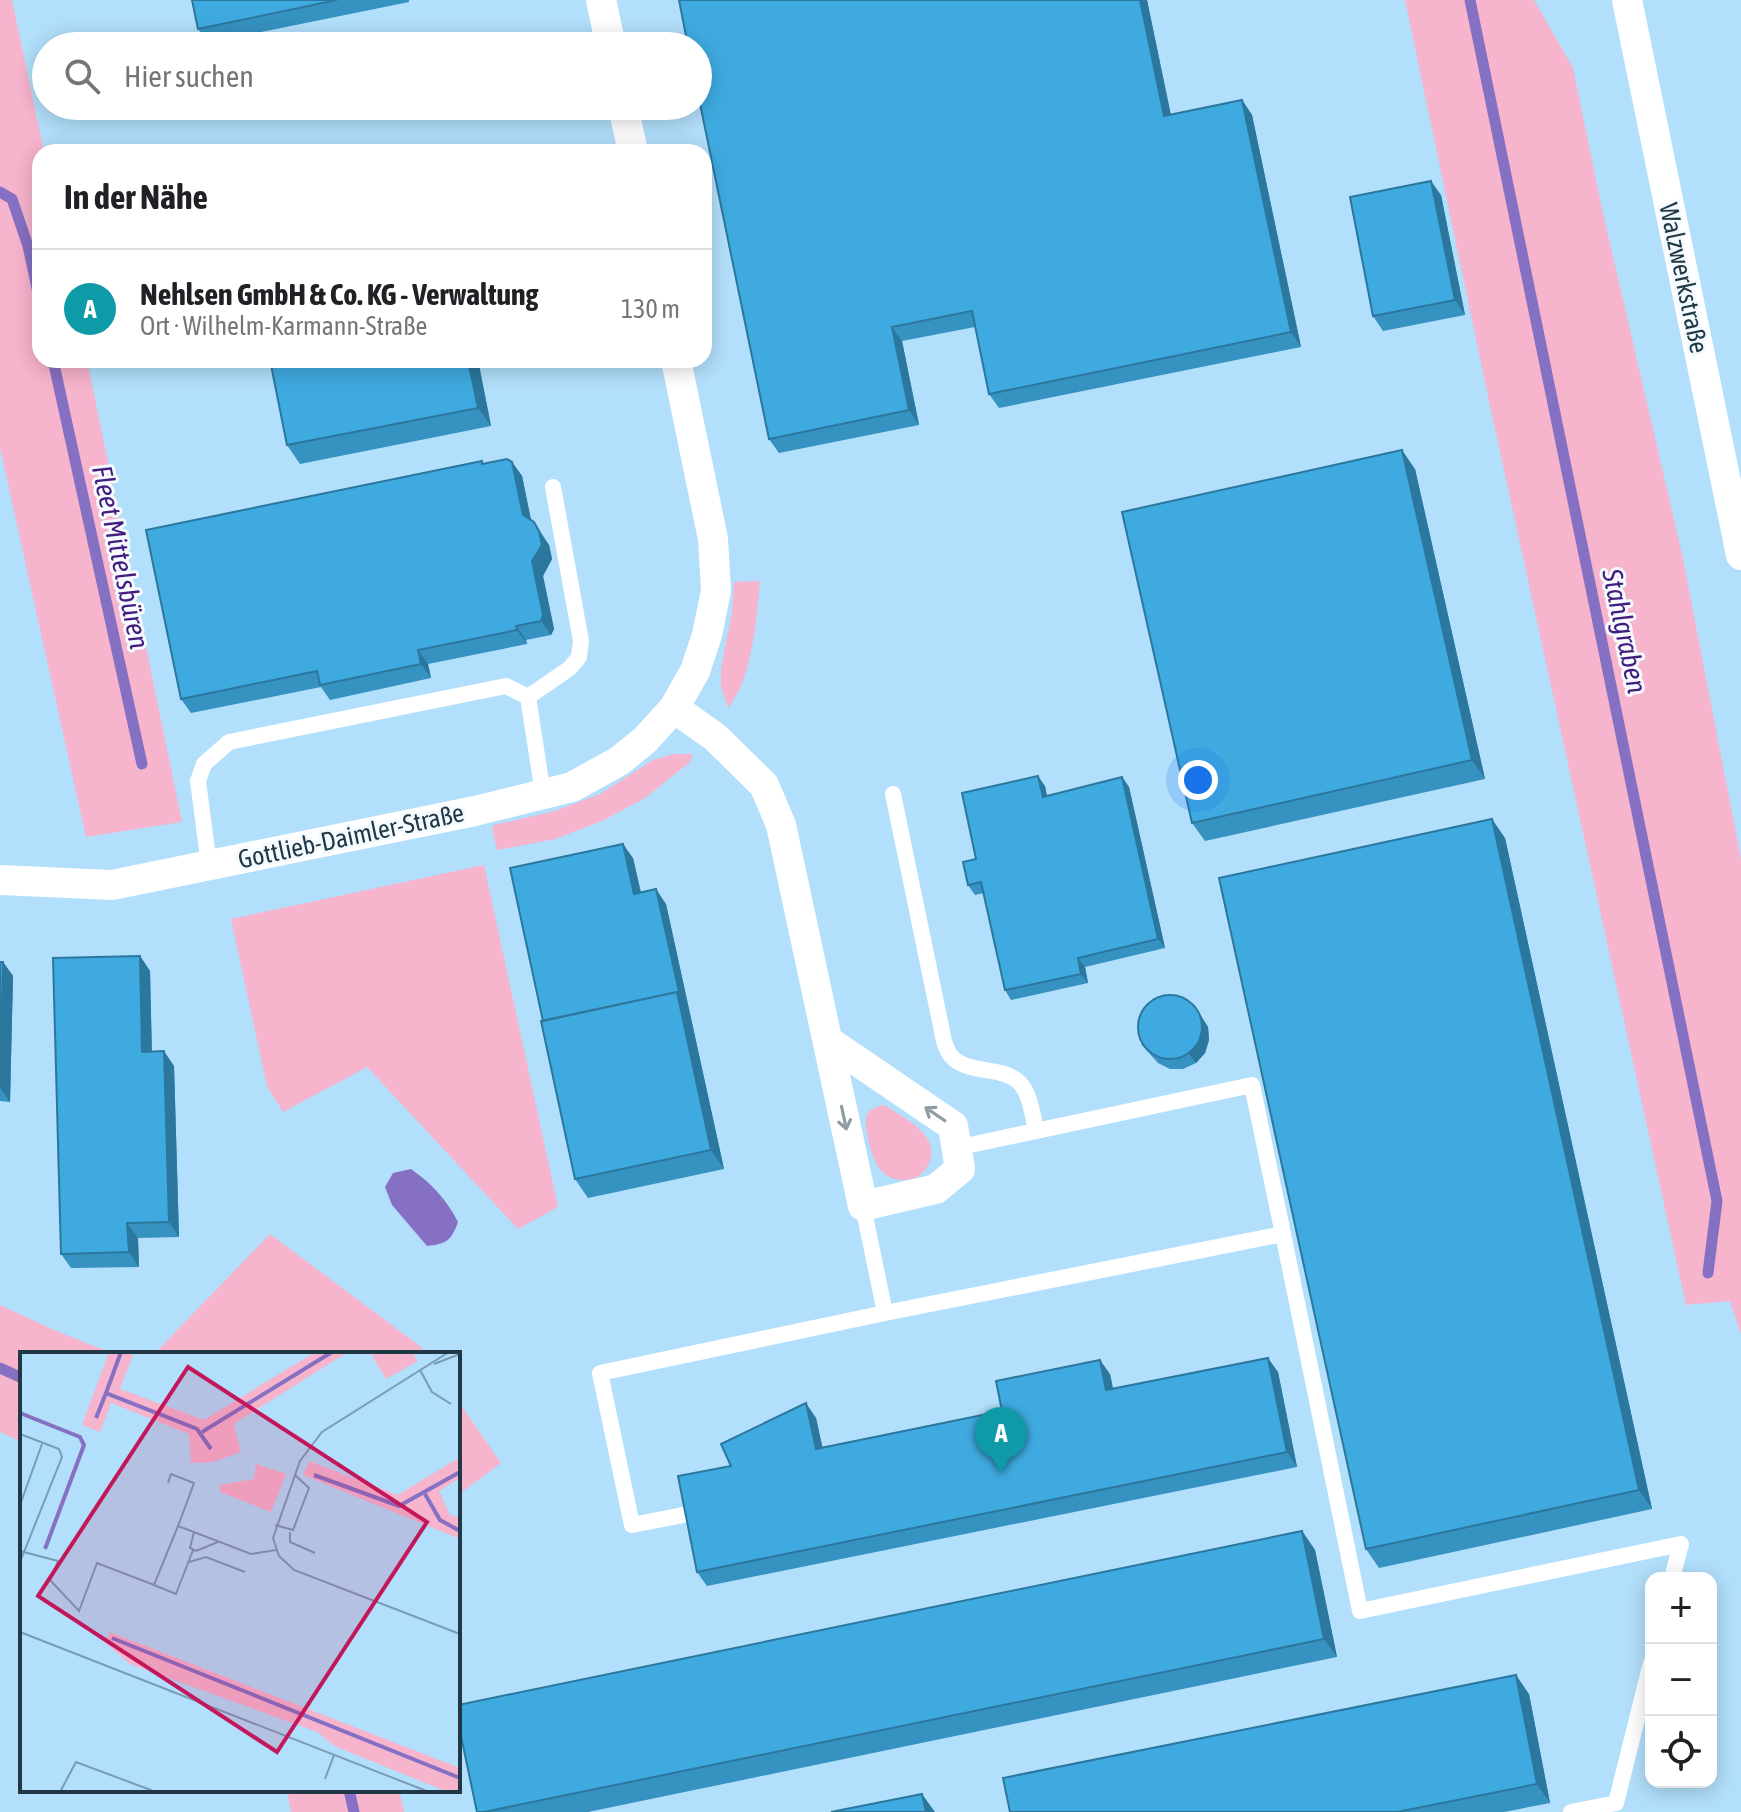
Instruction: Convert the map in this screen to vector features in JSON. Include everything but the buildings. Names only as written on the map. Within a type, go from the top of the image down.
[{"type":"street","points":[[601,0],[608,32]]},
{"type":"street","name":"Walzwerkstraße","points":[[1627,0],[1741,555]]},
{"type":"street","points":[[626,120],[631,144]]},
{"type":"street","name":"Gottlieb-Daimler-Straße","points":[[0,880],[112,885],[475,811],[572,787],[619,761],[645,740],[674,708],[695,671],[707,635],[716,591],[713,539],[678,368]]},
{"type":"street","points":[[674,708],[715,737],[764,785],[781,825],[863,1206],[936,1189],[960,1169],[953,1126],[828,1041]]},
{"type":"lane","points":[[528,697],[570,668],[579,657],[581,641],[553,487]]},
{"type":"lane","points":[[209,865],[198,781],[204,764],[229,742],[506,686],[528,697]]},
{"type":"lane","points":[[528,697],[543,794]]},
{"type":"lane","points":[[893,794],[944,1041],[951,1057],[964,1065],[1007,1074],[1022,1085],[1036,1131]]},
{"type":"lane","points":[[956,1148],[1252,1085],[1360,1611],[1681,1544],[1674,1572]]},
{"type":"lane","points":[[863,1206],[885,1313]]},
{"type":"lane","points":[[688,1514],[632,1525],[600,1373],[1283,1234]]},
{"type":"lane","points":[[1571,1812],[1616,1803],[1645,1687]]},
{"type":"shaded area","points":[[0,0],[12,0],[32,95],[32,120],[37,120],[42,144],[32,144],[32,368],[89,368],[182,822],[86,837],[0,448]]},
{"type":"shaded area","points":[[1405,0],[1534,0],[1573,68],[1602,209],[1682,554],[1741,859],[1741,1334],[1730,1301],[1686,1305]]},
{"type":"shaded area","points":[[760,581],[748,665],[728,708],[721,687],[721,669],[732,612],[734,582]]},
{"type":"shaded area","points":[[674,754],[693,754],[690,762],[645,798],[604,820],[555,839],[497,850],[494,825],[555,811],[600,794],[653,760]]},
{"type":"shaded area","points":[[484,865],[558,1207],[518,1229],[367,1067],[283,1112],[267,1086],[231,919]]},
{"type":"shaded area","points":[[883,1105],[914,1124],[931,1147],[927,1167],[916,1177],[894,1179],[883,1173],[877,1164],[869,1142],[866,1120],[870,1111]]},
{"type":"shaded area","points":[[411,1169],[438,1192],[458,1222],[443,1243],[427,1246],[392,1205],[385,1187],[393,1173]]},
{"type":"shaded area","points":[[270,1234],[425,1352],[156,1352]]},
{"type":"shaded area","points":[[0,1305],[109,1352],[20,1352],[20,1441],[0,1432]]},
{"type":"shaded area","points":[[460,1404],[501,1463],[460,1494]]},
{"type":"shaded area","points":[[287,1792],[399,1792],[404,1812],[291,1812]]},
{"type":"waterway","name":"Stahlgraben","points":[[1470,0],[1717,1201],[1708,1273]]},
{"type":"waterway","name":"Fleet Mittelsbüren","points":[[0,192],[12,199],[32,265]]},
{"type":"waterway","name":"Fleet Mittelsbüren","points":[[55,368],[142,764]]},
{"type":"waterway","name":"Fleet Mittelsbüren","points":[[0,1368],[20,1377]]},
{"type":"waterway","name":"Fleet Mittelsbüren","points":[[349,1792],[354,1812]]},
{"type":"place","name":"Nehlsen GmbH & Co. KG - Verwaltung","points":[[1001,1473]]}]
